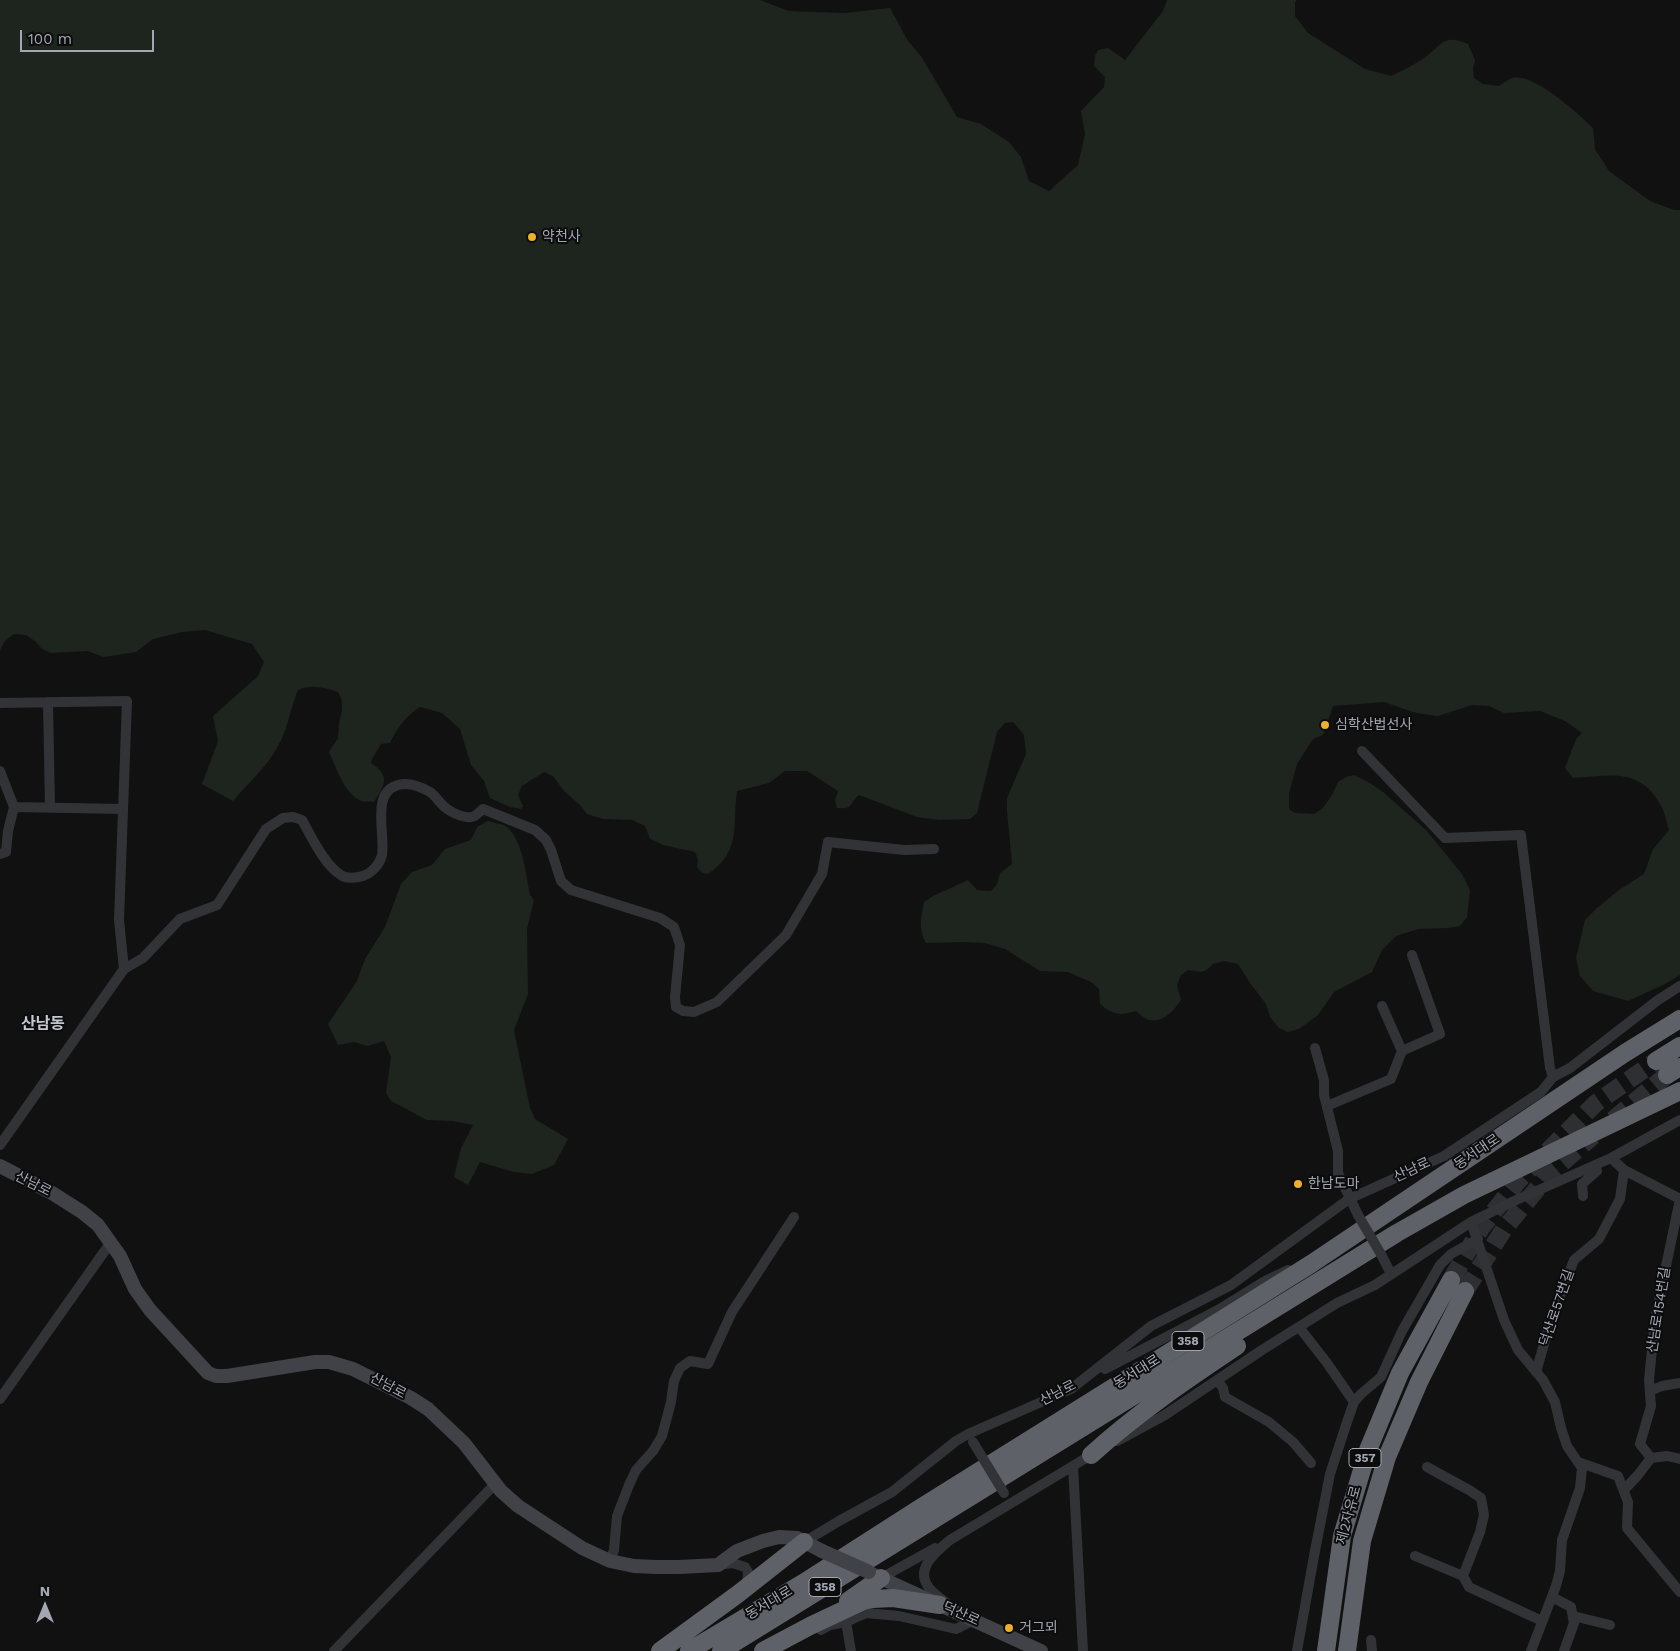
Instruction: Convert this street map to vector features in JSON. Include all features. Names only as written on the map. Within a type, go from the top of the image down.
[{"type":"highway","name":"동서대로","points":[[689,1651],[803,1583],[1343,1243],[1617,1058],[1680,1019]]},
{"type":"highway","points":[[1656,1061],[1680,1046]]},
{"type":"highway","name":"동서대로","points":[[721,1651],[1397,1233],[1464,1195],[1680,1091]]},
{"type":"highway","points":[[1091,1454],[1118,1431],[1220,1357],[1334,1282],[1364,1253]]},
{"type":"highway","name":"제2자유로","points":[[1326,1651],[1342,1536],[1368,1450],[1400,1374],[1451,1280]]},
{"type":"highway","name":"제2자유로","points":[[1347,1651],[1362,1541],[1387,1457],[1419,1382],[1466,1291]]},
{"type":"highway","points":[[660,1651],[804,1542]]},
{"type":"highway","points":[[810,1626],[875,1575]]},
{"type":"highway","points":[[763,1651],[863,1601],[893,1598],[940,1605]]},
{"type":"street","points":[[0,703],[127,701],[119,920],[124,969]]},
{"type":"street","points":[[48,702],[50,808]]},
{"type":"street","points":[[1362,751],[1445,838],[1521,835],[1550,1068],[1553,1077]]},
{"type":"street","points":[[0,770],[14,807],[8,830],[6,852],[0,854]]},
{"type":"street","points":[[0,1145],[124,969],[144,958],[180,919],[217,905],[266,829],[284,818],[294,817],[302,820],[332,868],[342,876],[370,874],[378,864],[382,856],[383,847],[381,820],[384,798],[396,786],[407,784],[420,787],[431,793],[446,808],[467,817],[474,817],[483,809],[535,830],[546,840],[561,881],[571,890],[660,918],[674,927],[680,945],[675,997],[676,1007],[683,1011],[694,1012],[717,1002],[786,935],[822,874],[828,842],[904,850],[934,848]]},
{"type":"street","points":[[14,807],[123,809]]},
{"type":"street","points":[[1326,1106],[1391,1079],[1402,1051],[1440,1034],[1412,955]]},
{"type":"street","name":"산남로","points":[[804,1542],[892,1492],[956,1441],[970,1438],[1071,1388],[1151,1326],[1231,1285],[1349,1200],[1444,1156],[1541,1092],[1553,1077],[1570,1068],[1658,1000],[1680,986]]},
{"type":"street","points":[[1382,1006],[1402,1051]]},
{"type":"street","points":[[1315,1048],[1324,1080],[1326,1106],[1338,1150],[1338,1173],[1349,1200],[1391,1274]]},
{"type":"street","points":[[875,1575],[950,1540],[1091,1454],[1165,1415],[1337,1303],[1375,1285],[1471,1222],[1610,1158],[1680,1120]]},
{"type":"street","name":"산남로154번길","points":[[1610,1158],[1624,1170],[1680,1199],[1655,1319],[1649,1380],[1651,1406],[1640,1444],[1651,1458]]},
{"type":"street","points":[[1583,1196],[1582,1184],[1597,1171],[1595,1165]]},
{"type":"street","name":"산남로","points":[[0,1166],[52,1193],[82,1212],[98,1225],[120,1256],[135,1288],[150,1310],[208,1373],[216,1376],[227,1376],[315,1362],[329,1362],[346,1366],[395,1390],[428,1409],[464,1443],[496,1483],[518,1506],[582,1548],[610,1561],[634,1566],[718,1565]]},
{"type":"street","name":"덕산로57번길","points":[[1536,1372],[1551,1320],[1574,1260],[1598,1239],[1620,1199],[1624,1170]]},
{"type":"street","points":[[610,1561],[614,1550],[620,1508],[636,1470],[653,1451],[662,1436],[674,1382],[680,1368],[690,1361],[708,1364],[732,1312],[794,1217]]},
{"type":"street","name":"덕산로57번길","points":[[1471,1222],[1504,1320],[1518,1350],[1543,1380],[1555,1402],[1567,1446],[1582,1468],[1580,1488],[1562,1540],[1560,1571],[1531,1651]]},
{"type":"street","points":[[1297,1651],[1330,1474],[1354,1402],[1381,1378],[1402,1332],[1440,1265],[1451,1254],[1478,1239]]},
{"type":"street","points":[[0,1399],[111,1242]]},
{"type":"street","points":[[1071,1388],[1120,1360],[1218,1310],[1265,1280],[1343,1243]]},
{"type":"street","points":[[1299,1327],[1328,1363],[1354,1402]]},
{"type":"street","points":[[1217,1380],[1223,1388],[1225,1396],[1269,1422],[1292,1442],[1311,1463]]},
{"type":"street","points":[[1650,1391],[1662,1386],[1680,1383]]},
{"type":"street","points":[[970,1438],[1009,1504]]},
{"type":"street","points":[[1624,1490],[1651,1458],[1667,1456],[1680,1459]]},
{"type":"street","points":[[1578,1462],[1618,1476],[1628,1502],[1627,1528],[1680,1592]]},
{"type":"street","points":[[1073,1466],[1083,1651]]},
{"type":"street","points":[[1427,1467],[1481,1498],[1484,1515],[1463,1576]]},
{"type":"street","points":[[334,1651],[496,1483]]},
{"type":"street","points":[[718,1565],[737,1551],[763,1541],[779,1537],[797,1538],[804,1542]]},
{"type":"street","points":[[775,1651],[830,1625],[846,1622],[866,1613],[899,1616],[956,1628],[968,1617],[929,1589],[924,1569],[927,1562],[950,1540]]},
{"type":"street","name":"덕산로","points":[[804,1542],[1041,1651]]},
{"type":"street","points":[[1415,1556],[1463,1576],[1469,1587],[1542,1621]]},
{"type":"street","points":[[718,1565],[732,1563],[746,1567],[748,1572],[747,1587]]},
{"type":"street","points":[[1552,1597],[1571,1607],[1574,1623],[1564,1651]]},
{"type":"street","points":[[1573,1616],[1610,1625]]},
{"type":"street","points":[[846,1622],[851,1651]]},
{"type":"shaded area","points":[[0,0],[760,0],[789,11],[844,13],[890,8],[908,41],[921,56],[957,117],[981,124],[1009,142],[1021,157],[1029,181],[1049,191],[1078,165],[1085,134],[1081,111],[1104,87],[1105,77],[1094,66],[1098,50],[1108,48],[1125,60],[1163,11],[1167,0],[1297,0],[1295,2],[1295,16],[1308,33],[1365,69],[1391,76],[1423,59],[1443,42],[1453,40],[1468,44],[1475,60],[1473,68],[1474,78],[1483,84],[1499,86],[1509,79],[1521,78],[1544,88],[1593,128],[1595,149],[1609,171],[1650,201],[1674,210],[1680,210],[1680,975],[1628,1001],[1593,991],[1580,976],[1576,958],[1585,920],[1619,890],[1644,874],[1653,849],[1669,830],[1662,807],[1652,792],[1643,784],[1622,776],[1573,778],[1565,768],[1576,739],[1582,733],[1565,721],[1540,711],[1504,713],[1489,706],[1472,705],[1438,716],[1416,713],[1384,702],[1333,706],[1323,735],[1313,739],[1297,764],[1289,793],[1289,809],[1295,813],[1314,814],[1323,808],[1338,782],[1346,777],[1354,775],[1370,783],[1426,830],[1462,874],[1470,890],[1467,917],[1460,926],[1418,929],[1396,936],[1382,950],[1372,972],[1334,992],[1318,1015],[1299,1029],[1288,1032],[1279,1028],[1270,1017],[1266,1004],[1238,964],[1224,961],[1213,964],[1202,972],[1188,970],[1181,975],[1177,985],[1181,1000],[1164,1018],[1154,1020],[1144,1018],[1136,1011],[1116,1014],[1100,1004],[1099,989],[1091,982],[1068,972],[1040,971],[1005,949],[985,943],[926,943],[921,928],[924,902],[968,880],[977,890],[991,891],[997,884],[1000,873],[1012,864],[1007,798],[1026,754],[1024,735],[1013,722],[1005,723],[997,732],[977,813],[970,819],[939,820],[917,817],[859,795],[849,807],[837,808],[835,800],[838,791],[807,771],[785,771],[769,783],[737,791],[735,827],[731,847],[719,865],[708,874],[702,873],[697,867],[698,859],[695,852],[663,845],[650,839],[645,826],[632,820],[603,819],[587,814],[564,791],[553,776],[544,772],[522,786],[518,795],[523,806],[521,809],[510,807],[490,798],[484,781],[471,765],[460,729],[442,713],[420,707],[402,723],[390,743],[381,744],[371,763],[384,777],[383,786],[374,802],[362,801],[356,798],[346,787],[329,752],[338,738],[342,701],[338,692],[323,688],[308,687],[298,690],[284,733],[274,754],[233,801],[202,784],[218,741],[213,716],[258,676],[264,662],[252,644],[205,630],[182,632],[153,639],[136,652],[104,657],[87,651],[50,653],[26,635],[14,634],[5,641],[0,650]]},
{"type":"shaded area","points":[[488,821],[507,827],[517,841],[530,895],[534,900],[527,929],[528,994],[514,1030],[530,1108],[535,1119],[568,1139],[554,1165],[532,1174],[514,1172],[480,1162],[468,1185],[454,1177],[461,1148],[473,1125],[453,1121],[427,1120],[391,1101],[386,1093],[391,1057],[384,1041],[368,1046],[354,1042],[338,1045],[328,1024],[357,981],[365,959],[385,927],[401,884],[412,872],[432,865],[445,849],[471,840],[477,827]]},
{"type":"tunnel","points":[[1451,1280],[1481,1228],[1518,1181],[1596,1103],[1656,1061]]},
{"type":"tunnel","points":[[1613,1120],[1667,1075]]},
{"type":"tunnel","points":[[1465,1291],[1504,1229],[1551,1172],[1593,1136]]},
{"type":"place","name":"약천사","points":[[532,237]]},
{"type":"place","name":"심학산법선사","points":[[1325,725]]},
{"type":"place","name":"한남도마","points":[[1298,1184]]},
{"type":"place","name":"거그뫼","points":[[1009,1628]]},
{"type":"district","name":"산남동","points":[[43,1024]]}]
